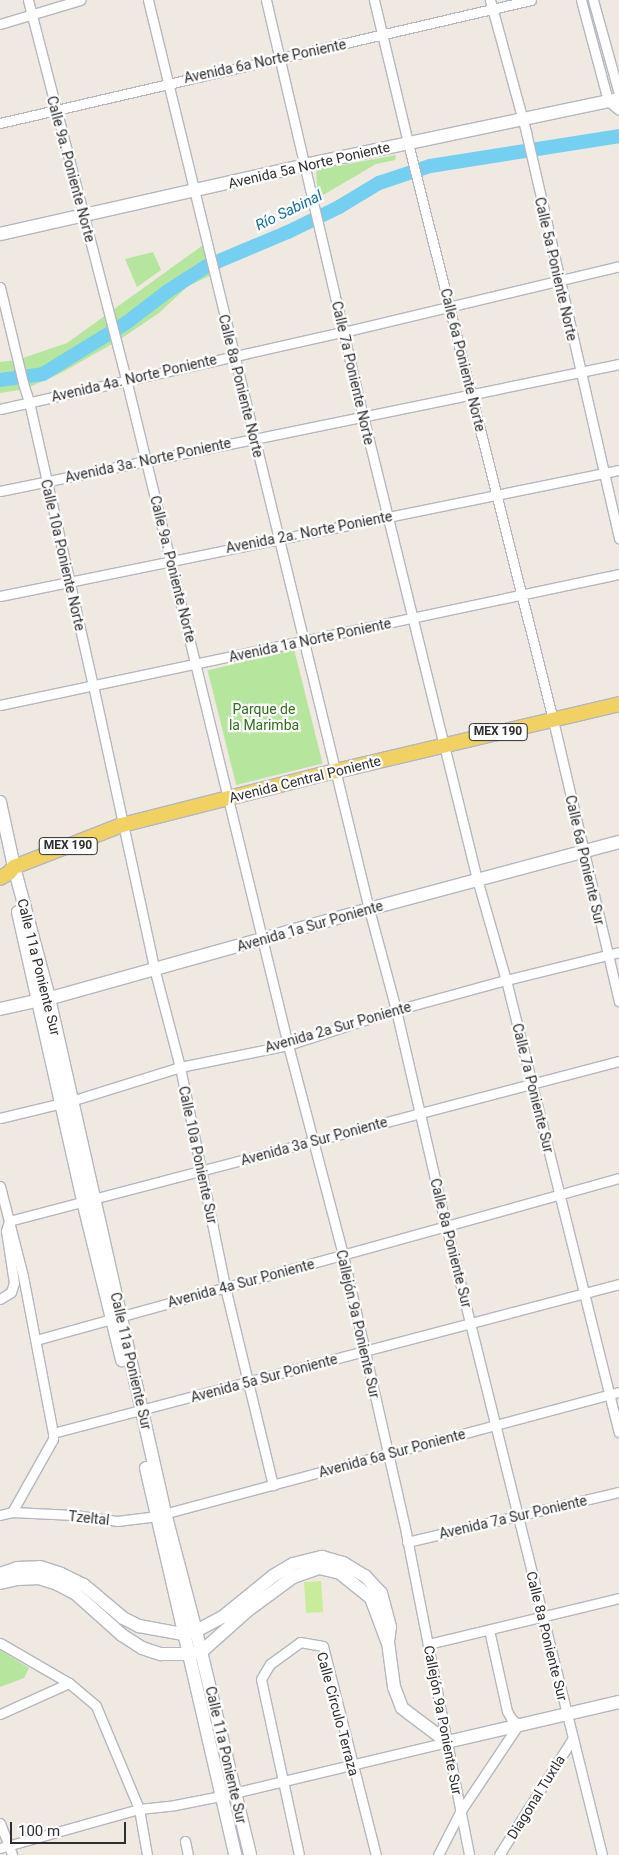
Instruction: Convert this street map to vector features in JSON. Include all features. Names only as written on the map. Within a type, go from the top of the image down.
[{"type":"main road","name":"Avenida 5a Norte Poniente","points":[[0,234],[305,165],[408,144],[524,126],[616,98]]},
{"type":"main road","name":"Avenida Central Poniente","points":[[8,872],[122,825],[336,771],[619,704]]},
{"type":"main road","points":[[0,802],[8,872]]},
{"type":"main road","points":[[0,838],[8,872]]},
{"type":"main road","name":"Avenida 1a Sur Poniente","points":[[0,1009],[43,1000],[477,879],[619,842]]},
{"type":"main road","name":"Calle 11a Poniente Sur","points":[[8,872],[27,934],[117,1317],[161,1514],[187,1654],[235,1855]]},
{"type":"main road","name":"Calle 11a Poniente Sur","points":[[161,1514],[196,1631],[250,1855]]},
{"type":"main road","points":[[0,1574],[16,1568],[40,1567],[62,1574],[84,1585],[123,1618],[140,1626],[183,1634],[196,1631],[224,1616],[273,1576],[293,1564],[322,1557],[343,1563],[365,1576],[381,1593],[390,1627],[388,1642]]},
{"type":"main road","points":[[0,1584],[18,1579],[39,1578],[57,1584],[75,1593],[122,1635],[142,1648],[161,1654],[187,1654],[201,1652],[247,1611],[293,1577],[319,1568],[340,1573],[371,1598],[388,1642],[394,1687],[402,1708],[447,1742],[619,1702]]},
{"type":"street","name":"Calle 9a. Poniente Norte","points":[[28,0],[116,339],[228,798]]},
{"type":"street","points":[[0,24],[80,0]]},
{"type":"street","name":"Calle 8a Poniente Norte","points":[[148,0],[206,246],[336,771]]},
{"type":"street","name":"Calle 7a Poniente Norte","points":[[266,0],[362,416],[389,516],[444,745]]},
{"type":"street","name":"Calle 6a Poniente Norte","points":[[374,0],[408,144],[553,720]]},
{"type":"street","name":"Avenida 6a Norte Poniente","points":[[0,123],[280,56],[383,36],[491,5],[531,0]]},
{"type":"street","points":[[581,0],[616,98]]},
{"type":"street","points":[[593,0],[619,110]]},
{"type":"street","name":"Calle 5a Poniente Norte","points":[[491,5],[524,126],[619,539]]},
{"type":"street","name":"Avenida 4a. Norte Poniente","points":[[0,409],[126,379],[343,332],[558,279],[619,266]]},
{"type":"street","name":"Calle 10a Poniente Norte","points":[[0,286],[70,581],[122,825]]},
{"type":"street","name":"Avenida 3a. Norte Poniente","points":[[0,492],[146,460],[619,364]]},
{"type":"street","name":"Avenida 2a. Norte Poniente","points":[[0,596],[619,470]]},
{"type":"street","name":"Avenida 1a Norte Poniente","points":[[0,705],[619,574]]},
{"type":"street","name":"Calle 6a Poniente Sur","points":[[553,720],[619,1001]]},
{"type":"street","name":"Calle 7a Poniente Sur","points":[[444,745],[477,879],[506,980],[584,1293],[614,1394],[619,1432]]},
{"type":"street","name":"Calle 8a Poniente Sur","points":[[336,771],[368,909],[396,1010],[446,1226],[602,1855]]},
{"type":"street","name":"Callejón 9a Poniente Sur","points":[[228,798],[288,1045],[343,1255],[363,1352],[407,1542],[469,1855]]},
{"type":"street","name":"Calle 10a Poniente Sur","points":[[122,825],[154,968],[180,1067],[225,1287],[273,1484]]},
{"type":"street","name":"Avenida 2a Sur Poniente","points":[[0,1118],[66,1102],[180,1067],[288,1045],[396,1010],[619,952]]},
{"type":"street","name":"Avenida 3a Sur Poniente","points":[[9,1221],[619,1061]]},
{"type":"street","name":"Avenida 4a Sur Poniente","points":[[36,1340],[619,1178]]},
{"type":"street","points":[[0,1186],[36,1340],[42,1381],[54,1434],[12,1512]]},
{"type":"street","points":[[0,1299],[11,1292],[14,1283],[6,1231],[9,1221]]},
{"type":"street","name":"Avenida 5a Sur Poniente","points":[[54,1434],[619,1284]]},
{"type":"street","name":"Avenida 6a Sur Poniente","points":[[161,1514],[614,1394]]},
{"type":"street","name":"Avenida 7a Sur Poniente","points":[[407,1542],[619,1492]]},
{"type":"street","name":"Tzeltal","points":[[0,1515],[12,1512],[74,1515],[117,1521],[161,1514]]},
{"type":"street","points":[[428,1644],[543,1618],[619,1598]]},
{"type":"street","points":[[438,1855],[460,1812],[518,1726],[507,1711],[490,1630]]},
{"type":"street","name":"Calle Círculo Terraza","points":[[299,1855],[261,1679],[270,1664],[300,1642],[323,1646],[376,1855]]},
{"type":"street","points":[[0,1644],[69,1683],[81,1691],[96,1706],[139,1809],[147,1855]]},
{"type":"street","points":[[0,1714],[69,1683]]},
{"type":"street","name":"Diagonal Tuxtla","points":[[499,1855],[573,1738]]},
{"type":"street","points":[[0,1848],[11,1850],[139,1809],[175,1805],[221,1796],[447,1742]]},
{"type":"street","points":[[0,1823],[11,1850]]},
{"type":"street","points":[[184,1841],[188,1855]]},
{"type":"green space","points":[[396,155],[395,160],[376,164],[318,198],[316,170]]},
{"type":"green space","points":[[206,243],[214,274],[188,286],[159,313],[119,340],[61,373],[25,389],[0,393],[0,362],[17,360],[67,343]]},
{"type":"green space","points":[[153,252],[161,270],[137,287],[125,259]]},
{"type":"green space","name":"Parque de la Marimba","points":[[294,649],[323,763],[236,785],[208,671]]},
{"type":"green space","points":[[321,1581],[323,1612],[306,1613],[304,1582]]},
{"type":"green space","points":[[0,1650],[29,1668],[24,1678],[0,1687]]},
{"type":"waterway","name":"Río Sabinal","points":[[0,380],[43,374],[126,323],[168,291],[207,266],[288,232],[339,207],[379,183],[430,166],[619,136]]}]
